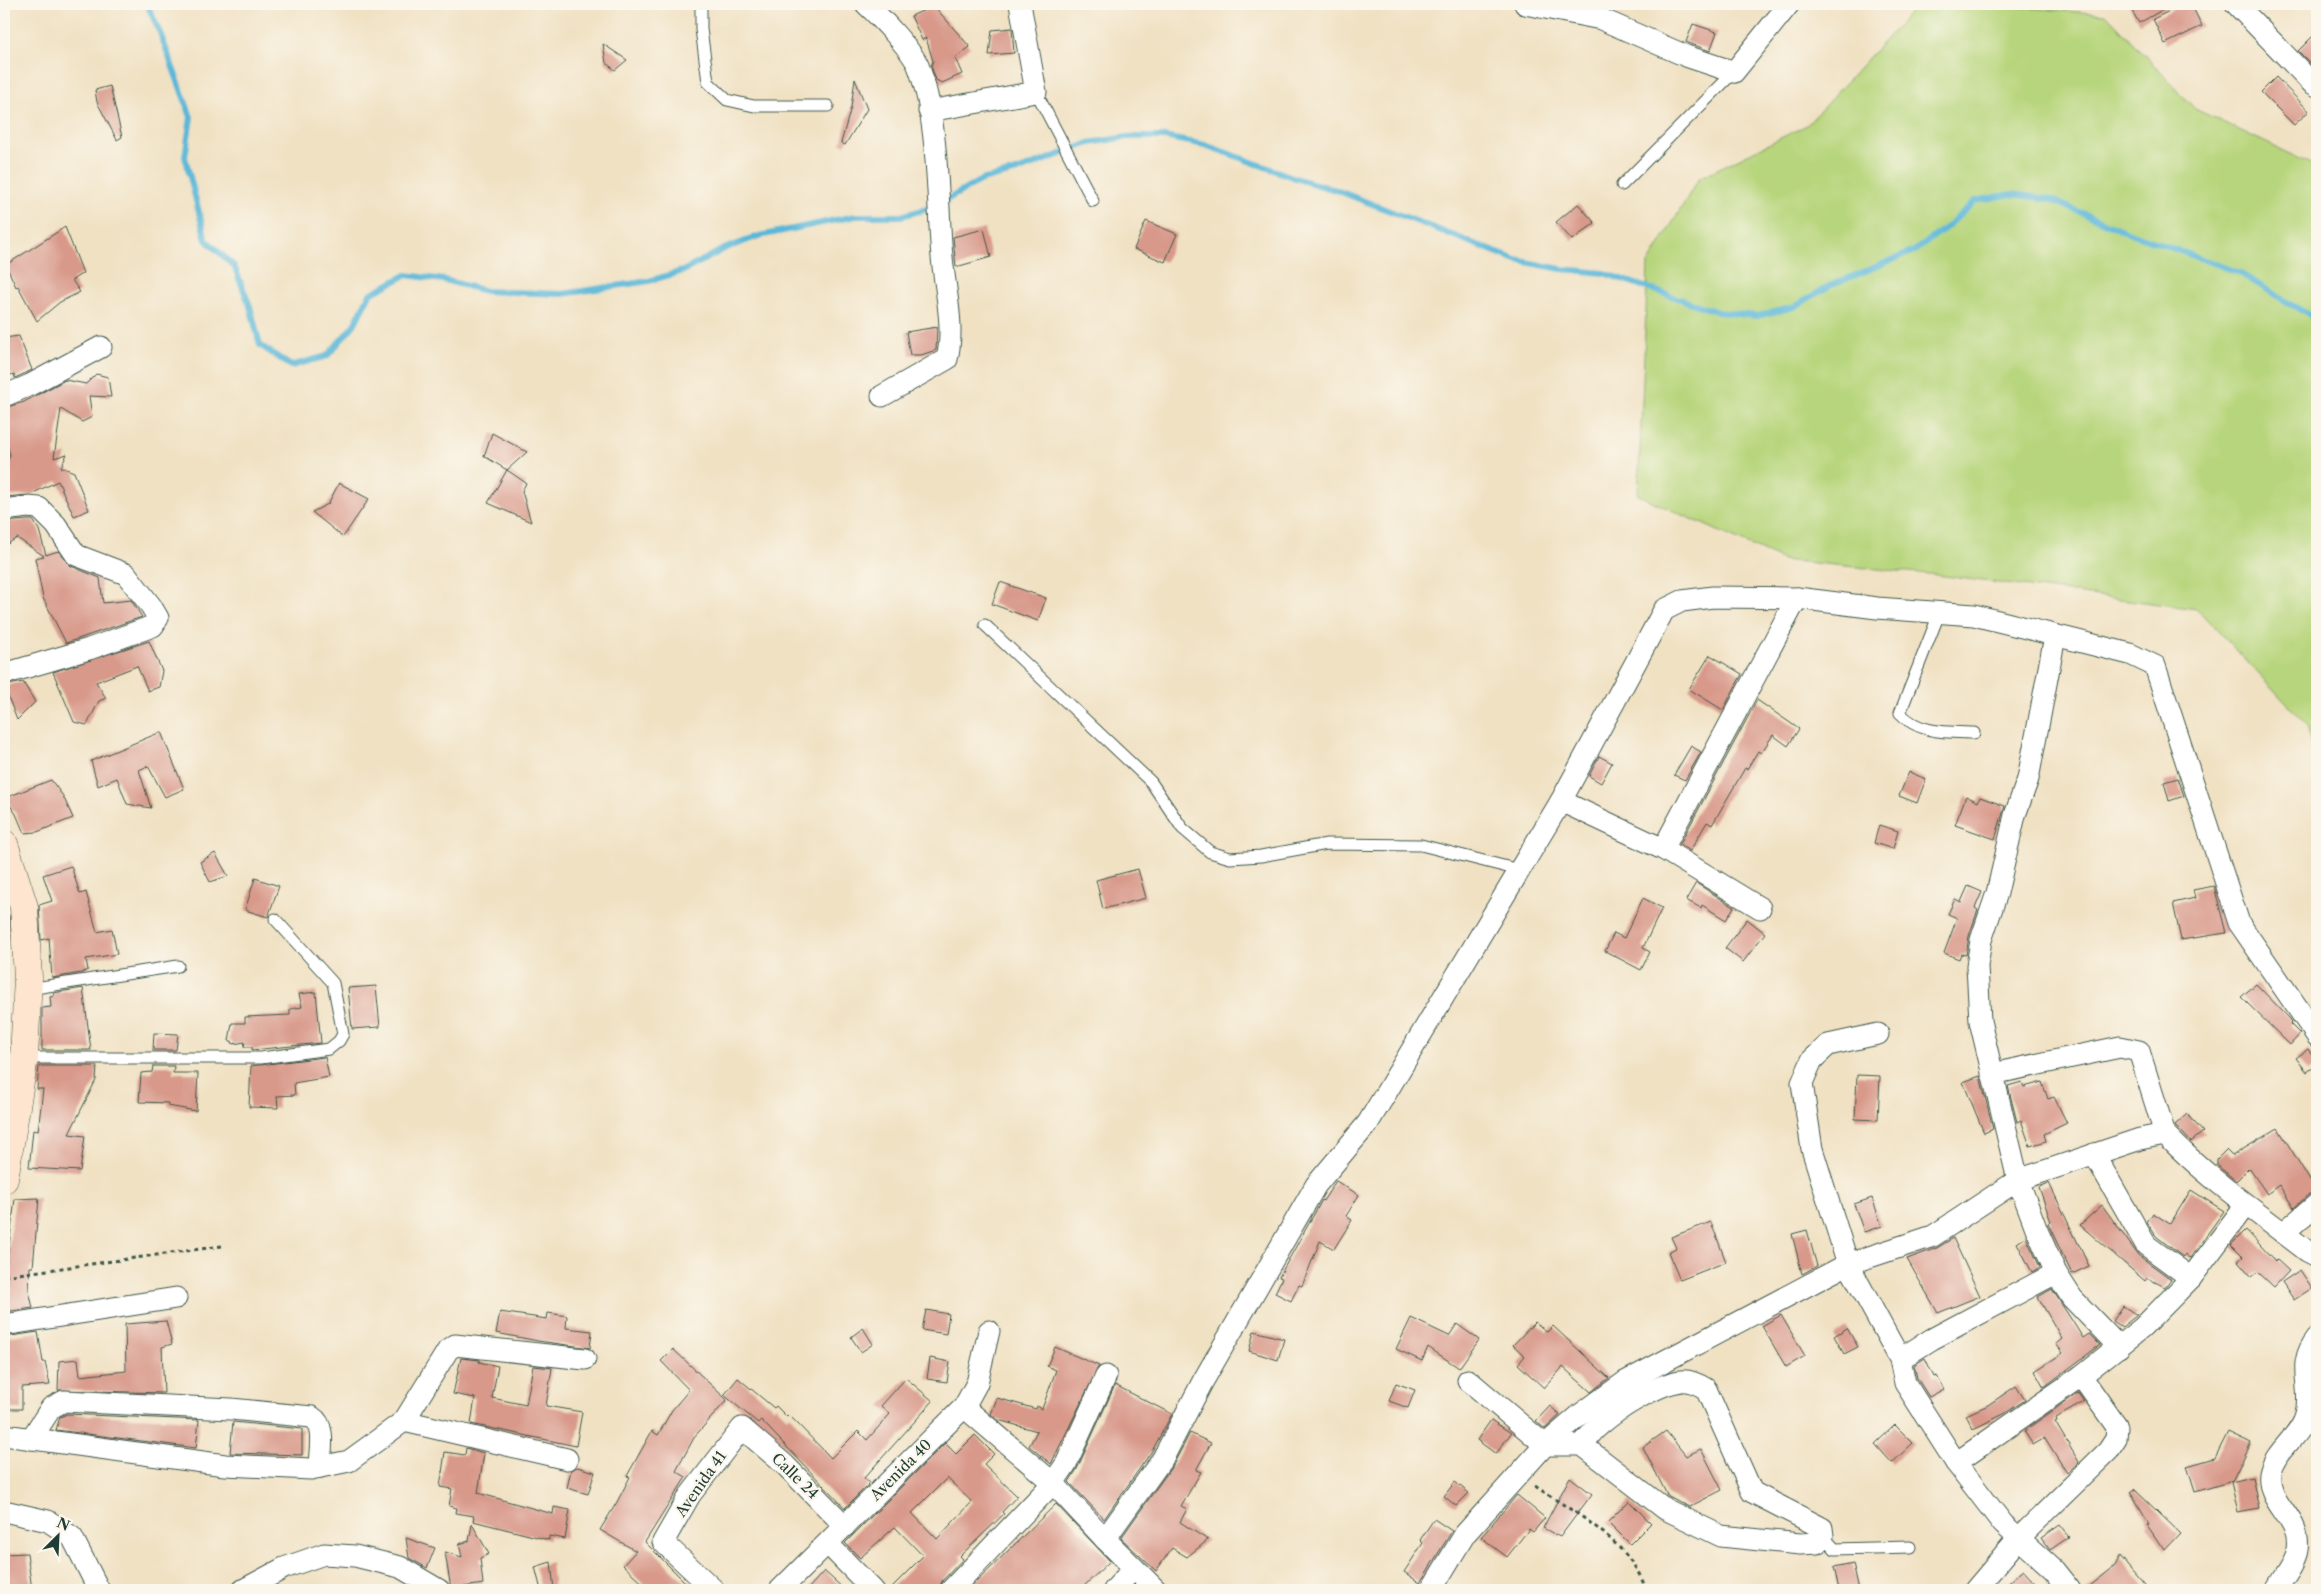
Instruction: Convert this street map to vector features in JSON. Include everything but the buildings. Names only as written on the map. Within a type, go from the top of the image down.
[{"type":"main road","points":[[4,1179],[6,1151],[24,1058],[28,989],[24,907],[5,849]]},
{"type":"street","points":[[866,4],[883,20],[919,66],[929,111],[944,280],[952,340],[947,359],[882,396]]},
{"type":"street","points":[[929,111],[1036,92],[1020,4]]},
{"type":"street","points":[[1525,4],[1607,12],[1686,56],[1734,72],[1789,4]]},
{"type":"street","points":[[2236,4],[2281,52],[2317,86]]},
{"type":"street","points":[[4,396],[101,347]]},
{"type":"street","points":[[4,510],[28,507],[39,508],[56,525],[76,555],[126,574],[158,618],[152,626],[89,649],[4,674]]},
{"type":"street","points":[[1105,1540],[1163,1458],[1203,1381],[1316,1185],[1368,1123],[1561,801],[1664,610],[1682,601],[1713,597],[1797,598],[1939,614],[1974,615],[2130,654],[2155,666],[2239,923],[2317,1036]]},
{"type":"street","points":[[1663,849],[1797,598]]},
{"type":"street","points":[[2055,636],[2028,779],[2015,815],[1997,893],[1981,940],[1977,966],[1980,1021],[2018,1180],[2036,1228],[2056,1273],[2072,1298],[2119,1347]]},
{"type":"street","points":[[1561,801],[1663,849],[1760,908]]},
{"type":"street","points":[[1878,1034],[1828,1045],[1812,1060],[1802,1084],[1812,1149],[1848,1264],[1900,1359],[1905,1383],[1956,1464],[2003,1524],[2054,1570],[2070,1590]]},
{"type":"street","points":[[1992,1074],[2120,1047],[2139,1051],[2165,1134],[2186,1156],[2245,1206],[2306,1251],[2317,1256]]},
{"type":"street","points":[[1431,1590],[1465,1534],[1514,1478],[1545,1445],[1581,1414],[1625,1382],[1848,1264],[1933,1236],[2018,1180],[2140,1138],[2165,1134]]},
{"type":"street","points":[[2094,1154],[2146,1245],[2191,1278]]},
{"type":"street","points":[[2283,1233],[2317,1204]]},
{"type":"street","points":[[1956,1464],[2081,1376],[2142,1328],[2191,1278],[2245,1206]]},
{"type":"street","points":[[1900,1359],[1932,1339],[2056,1273]]},
{"type":"street","points":[[4,1325],[176,1298]]},
{"type":"street","name":"Avenida 40","points":[[780,1590],[964,1407],[977,1383],[990,1331]]},
{"type":"street","points":[[2276,1590],[2297,1552],[2298,1532],[2271,1492],[2270,1472],[2305,1417],[2309,1392],[2304,1364],[2308,1350],[2317,1338]]},
{"type":"street","points":[[4,1435],[225,1465],[311,1469],[349,1461],[404,1421],[448,1350],[455,1345],[585,1359]]},
{"type":"street","points":[[951,1590],[1053,1483],[1066,1464],[1106,1376]]},
{"type":"street","points":[[1975,1590],[2019,1538],[2108,1451],[2116,1439],[2118,1427],[2081,1376]]},
{"type":"street","points":[[1468,1380],[1545,1445],[1582,1445],[1665,1509],[1721,1536],[1800,1544],[1817,1543],[1823,1536],[1822,1528],[1752,1492],[1706,1389],[1696,1383],[1682,1381],[1673,1383],[1642,1397],[1598,1426],[1582,1445]]},
{"type":"street","points":[[32,1439],[51,1408],[64,1401],[240,1410],[312,1417],[321,1426],[320,1467]]},
{"type":"street","points":[[964,1407],[1053,1483],[1105,1540],[1156,1590]]},
{"type":"street","points":[[404,1421],[567,1459]]},
{"type":"street","name":"Calle 24","points":[[742,1428],[785,1465],[845,1526]]},
{"type":"street","name":"Avenida 41","points":[[714,1590],[662,1542],[690,1495],[742,1428]]},
{"type":"street","points":[[4,1512],[48,1521],[72,1537],[99,1590]]},
{"type":"street","points":[[828,1544],[873,1590]]},
{"type":"street","points":[[243,1590],[284,1568],[324,1554],[355,1556],[400,1567],[439,1590]]},
{"type":"street","points":[[1114,1590],[1134,1568]]},
{"type":"lane","points":[[701,4],[701,29],[708,82],[727,100],[754,106],[828,106]]},
{"type":"lane","points":[[1622,185],[1734,72]]},
{"type":"lane","points":[[1036,92],[1093,201]]},
{"type":"lane","points":[[1939,614],[1900,713],[1909,724],[1928,729],[1974,734]]},
{"type":"lane","points":[[985,625],[1151,782],[1182,828],[1210,852],[1230,858],[1261,856],[1327,844],[1421,845],[1519,870]]},
{"type":"lane","points":[[24,1058],[261,1058],[328,1049],[339,1041],[343,1034],[333,983],[275,919]]},
{"type":"lane","points":[[28,989],[178,966]]},
{"type":"lane","points":[[1823,1536],[1835,1549],[1910,1547]]},
{"type":"path","points":[[4,1276],[222,1246]]},
{"type":"path","points":[[1514,1478],[1533,1485],[1609,1536],[1642,1577],[1646,1590]]},
{"type":"green space","points":[[1918,4],[1976,4],[2106,14],[2195,109],[2317,167],[2317,791],[2309,727],[2197,609],[1929,574],[1783,560],[1638,495],[1648,264],[1699,178],[1807,125]]},
{"type":"waterway","points":[[147,4],[161,35],[191,117],[185,157],[206,240],[234,266],[250,306],[260,345],[291,366],[327,356],[354,325],[370,294],[406,275],[444,280],[486,291],[562,294],[649,281],[683,271],[724,249],[759,236],[855,216],[901,216],[934,207]]},
{"type":"waterway","points":[[943,202],[981,180],[1017,171],[1089,143],[1127,137],[1164,137],[1205,145],[1301,180],[1336,190],[1516,260],[1561,269],[1604,273],[1718,312],[1757,316],[1794,307],[1829,286],[1914,251],[1948,226],[1975,201],[2011,194],[2049,199],[2125,231],[2238,272],[2317,320]]}]
